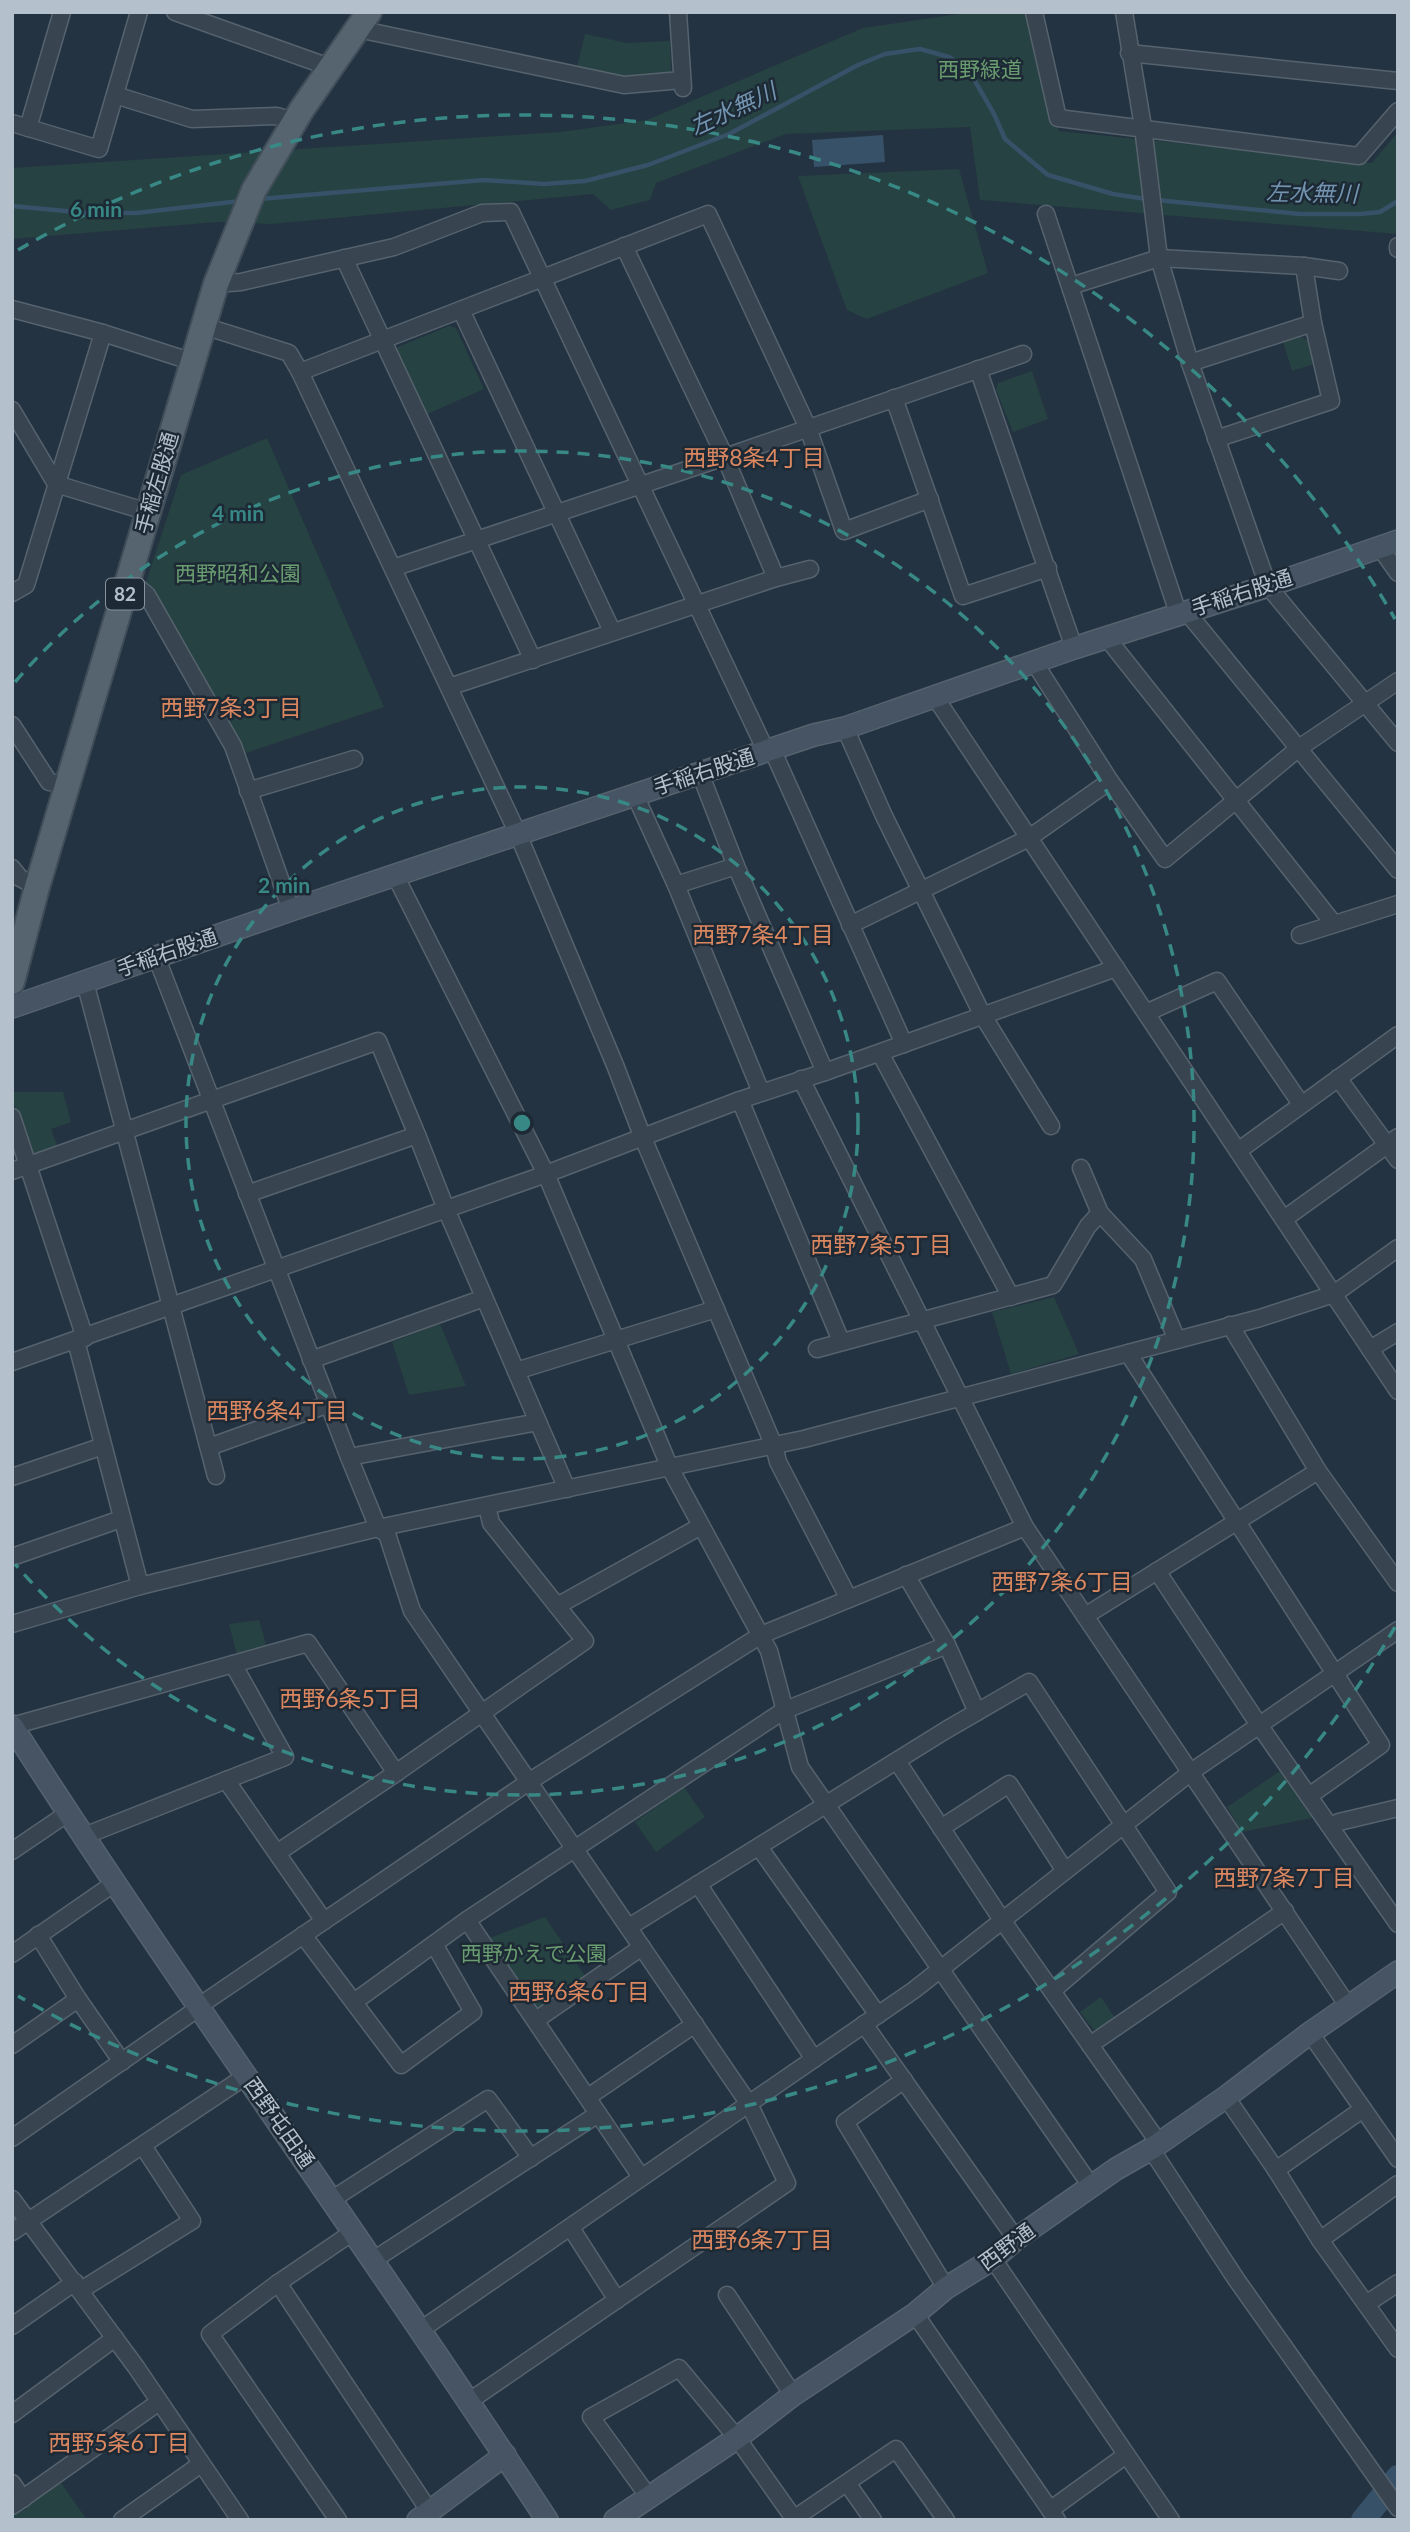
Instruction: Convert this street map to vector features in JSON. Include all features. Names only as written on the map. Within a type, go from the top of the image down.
[{"type":"main road","name":"手稲左股通","points":[[12,982],[37,887],[216,284],[250,200],[294,121],[363,20]]},
{"type":"street","points":[[62,12],[20,126],[99,149],[139,12]]},
{"type":"street","points":[[175,12],[332,68]]},
{"type":"street","points":[[363,20],[624,85],[683,85],[678,12]]},
{"type":"street","points":[[1034,12],[1058,118],[1359,156],[1398,111]]},
{"type":"street","points":[[1124,12],[1143,127],[1159,258],[1190,363],[1268,586],[1398,743]]},
{"type":"street","points":[[1129,53],[1398,81]]},
{"type":"street","points":[[115,95],[192,119],[276,116],[294,121]]},
{"type":"street","points":[[216,284],[241,282],[394,247],[482,213],[511,212],[696,604],[769,750],[904,1044]]},
{"type":"street","points":[[300,372],[708,214],[808,428],[845,531],[930,499]]},
{"type":"street","points":[[1046,214],[1182,612],[1299,748],[1398,870]]},
{"type":"street","points":[[624,246],[725,457],[776,578]]},
{"type":"street","points":[[344,258],[533,660]]},
{"type":"street","points":[[1071,286],[1159,258],[1304,266],[1339,271]]},
{"type":"street","points":[[1216,439],[1331,401],[1313,323],[1304,266]]},
{"type":"street","points":[[12,309],[103,333],[193,362]]},
{"type":"street","points":[[461,310],[612,631]]},
{"type":"street","points":[[1190,363],[1313,323]]},
{"type":"street","points":[[204,326],[289,353],[300,372],[518,834],[774,1446],[778,1462],[849,1599]]},
{"type":"street","points":[[12,593],[26,585],[103,333]]},
{"type":"street","points":[[393,568],[1023,354]]},
{"type":"street","points":[[978,369],[1074,648]]},
{"type":"street","points":[[894,398],[963,596],[1048,568]]},
{"type":"street","points":[[12,410],[56,484],[148,512]]},
{"type":"street","points":[[1388,544],[1398,573]]},
{"type":"street","name":"手稲右股通","points":[[12,1007],[291,910],[814,735],[845,728],[1074,648],[1268,586],[1388,544]]},
{"type":"street","points":[[449,687],[612,631],[810,569]]},
{"type":"street","points":[[130,580],[147,595],[233,746],[291,910]]},
{"type":"street","points":[[1107,638],[1334,924]]},
{"type":"street","points":[[1034,662],[1110,781],[1165,859],[1299,748],[1398,681]]},
{"type":"street","points":[[935,697],[1398,1391]]},
{"type":"street","points":[[12,725],[49,782],[67,785]]},
{"type":"street","points":[[845,728],[884,816],[982,1016],[1051,1126]]},
{"type":"street","points":[[248,791],[354,759]]},
{"type":"street","points":[[699,773],[825,1072]]},
{"type":"street","points":[[850,925],[1029,838],[1110,781]]},
{"type":"street","points":[[635,795],[676,885],[761,1092]]},
{"type":"street","points":[[676,885],[736,866]]},
{"type":"street","points":[[12,868],[20,878],[37,887]]},
{"type":"street","points":[[394,876],[546,1174],[670,1468],[769,1651],[800,1768],[1091,2186]]},
{"type":"street","points":[[1300,935],[1398,904]]},
{"type":"street","points":[[156,956],[349,1457],[378,1528],[387,1534],[412,1611],[749,2104],[787,2183],[468,2402]]},
{"type":"street","points":[[12,1362],[546,1174],[761,1092],[825,1072],[1116,968]]},
{"type":"street","points":[[1146,1013],[1217,981],[1301,1104]]},
{"type":"street","points":[[85,982],[216,1476]]},
{"type":"street","points":[[1238,1151],[1398,1035]]},
{"type":"street","points":[[12,1171],[377,1041],[567,1489]]},
{"type":"street","points":[[880,1052],[1011,1297]]},
{"type":"street","points":[[1338,1078],[1392,1141],[1398,1160]]},
{"type":"street","points":[[801,1079],[1025,1527],[1348,2006]]},
{"type":"street","points":[[740,1100],[841,1341]]},
{"type":"street","points":[[12,1117],[81,1339],[103,1446],[140,1586]]},
{"type":"street","points":[[247,1194],[417,1135]]},
{"type":"street","points":[[1284,1219],[1392,1141]]},
{"type":"street","points":[[1081,1168],[1100,1213],[1143,1259],[1177,1340]]},
{"type":"street","points":[[817,1349],[1053,1285],[1088,1226],[1100,1213]]},
{"type":"street","points":[[12,1624],[140,1586],[378,1528],[774,1446],[1177,1340],[1334,1294],[1398,1248]]},
{"type":"street","points":[[311,1360],[484,1298]]},
{"type":"street","points":[[516,1371],[716,1310]]},
{"type":"street","points":[[1230,1325],[1318,1471],[1398,1583]]},
{"type":"street","points":[[1370,1349],[1398,1332]]},
{"type":"street","points":[[1128,1353],[1381,1745],[1309,1796]]},
{"type":"street","points":[[209,1447],[328,1404]]},
{"type":"street","points":[[349,1457],[538,1422]]},
{"type":"street","points":[[12,1477],[103,1446]]},
{"type":"street","points":[[1085,1616],[1318,1471]]},
{"type":"street","points":[[277,1853],[585,1641],[491,1523],[487,1506]]},
{"type":"street","points":[[12,1557],[121,1519]]},
{"type":"street","points":[[557,1606],[701,1526]]},
{"type":"street","points":[[12,2138],[530,1781],[761,1635],[1025,1527]]},
{"type":"street","points":[[1157,1571],[1259,1725],[1398,1924]]},
{"type":"street","points":[[906,1575],[947,1645],[977,1712]]},
{"type":"street","points":[[419,2331],[871,2019],[940,1969],[1191,1772],[1398,1630]]},
{"type":"street","points":[[12,1726],[309,1643],[396,1773]]},
{"type":"street","points":[[354,2002],[467,1920],[783,1711],[947,1645]]},
{"type":"street","points":[[84,1836],[285,1757],[233,1664]]},
{"type":"street","points":[[629,1927],[1029,1682],[1168,1892],[1052,1991]]},
{"type":"street","name":"西野屯田通","points":[[12,1726],[68,1813],[301,2153],[547,2520]]},
{"type":"street","points":[[897,1761],[1002,1920],[1090,2045],[1236,2279],[1398,2508]]},
{"type":"street","points":[[226,1780],[324,1921]]},
{"type":"street","points":[[941,1828],[1009,1784],[1065,1871]]},
{"type":"street","points":[[1330,1826],[1398,1808]]},
{"type":"street","points":[[12,1851],[68,1813]]},
{"type":"street","points":[[759,1847],[871,2019],[904,2080],[1016,2239]]},
{"type":"street","points":[[12,1954],[116,1882]]},
{"type":"street","points":[[698,1884],[814,2059]]},
{"type":"street","points":[[1090,2045],[1284,1911]]},
{"type":"street","points":[[467,1920],[641,2177]]},
{"type":"street","points":[[38,1935],[122,2062]]},
{"type":"street","points":[[303,1935],[401,2065],[473,2011],[434,1944]]},
{"type":"street","points":[[536,2020],[642,1947]]},
{"type":"street","name":"西野通","points":[[615,2520],[737,2438],[793,2395],[915,2314],[946,2288],[993,2259],[1016,2239],[1091,2186],[1226,2097],[1310,2033],[1398,1972]]},
{"type":"street","points":[[12,2045],[78,1999]]},
{"type":"street","points":[[587,2097],[695,2024]]},
{"type":"street","points":[[1310,2033],[1398,2159]]},
{"type":"street","points":[[12,2232],[246,2076]]},
{"type":"street","points":[[904,2080],[845,2122],[946,2288]]},
{"type":"street","points":[[1226,2097],[1320,2240],[1398,2349]]},
{"type":"street","points":[[331,2200],[488,2099],[531,2158]]},
{"type":"street","points":[[1276,2170],[1363,2109]]},
{"type":"street","points":[[372,2261],[597,2115]]},
{"type":"street","points":[[12,2326],[192,2221],[144,2146]]},
{"type":"street","points":[[1320,2240],[1398,2184]]},
{"type":"street","points":[[12,2199],[115,2338],[240,2520]]},
{"type":"street","points":[[570,2228],[617,2300]]},
{"type":"street","points":[[338,2520],[210,2334],[353,2232]]},
{"type":"street","points":[[993,2259],[1171,2520]]},
{"type":"street","points":[[278,2283],[424,2517],[505,2455]]},
{"type":"street","points":[[1366,2304],[1398,2283]]},
{"type":"street","points":[[727,2295],[793,2395]]},
{"type":"street","points":[[915,2314],[1053,2515],[1126,2455]]},
{"type":"street","points":[[12,2414],[115,2338]]},
{"type":"street","points":[[648,2496],[591,2417],[679,2368],[737,2438],[794,2519],[896,2449],[946,2520]]},
{"type":"street","points":[[12,2483],[18,2502],[159,2402]]},
{"type":"street","points":[[122,2520],[201,2464]]},
{"type":"street","points":[[847,2483],[873,2520]]},
{"type":"green space","name":"西野緑道","points":[[972,12],[1026,12],[1059,131],[1372,163],[1398,132],[1398,234],[980,200],[970,127],[786,134],[656,183],[650,200],[611,210],[593,194],[271,224],[218,222],[12,239],[12,168],[560,132],[647,120],[863,28]]},
{"type":"green space","points":[[585,34],[627,43],[670,41],[671,70],[667,75],[628,78],[577,67]]},
{"type":"green space","points":[[959,169],[988,273],[867,319],[847,310],[798,176]]},
{"type":"green space","points":[[449,326],[456,328],[484,389],[425,415],[396,351],[398,347]]},
{"type":"green space","points":[[1302,337],[1308,341],[1314,364],[1292,371],[1283,342]]},
{"type":"green space","points":[[1032,371],[1048,419],[1013,432],[996,390],[998,383]]},
{"type":"green space","name":"西野昭和公園","points":[[267,438],[384,707],[243,754],[156,595],[146,582],[181,475]]},
{"type":"green space","points":[[12,1092],[63,1092],[71,1122],[51,1129],[57,1145],[34,1154],[31,1152]]},
{"type":"green space","points":[[1054,1297],[1079,1354],[1011,1374],[992,1312]]},
{"type":"green space","points":[[440,1324],[466,1386],[409,1395],[392,1342]]},
{"type":"green space","points":[[259,1620],[267,1648],[237,1655],[229,1624]]},
{"type":"green space","points":[[1280,1771],[1312,1818],[1242,1832],[1227,1807]]},
{"type":"green space","points":[[684,1787],[705,1817],[656,1852],[635,1822]]},
{"type":"green space","name":"西野かえで公園","points":[[545,1917],[585,1976],[539,2007],[534,2006],[487,1939]]},
{"type":"green space","points":[[1101,1997],[1115,2018],[1098,2030],[1093,2029],[1080,2012]]},
{"type":"green space","points":[[61,2483],[87,2520],[12,2520],[12,2516]]},
{"type":"water","points":[[883,135],[885,162],[814,167],[812,140]]},
{"type":"waterway","name":"左水無川","points":[[259,199],[484,180],[544,184],[585,181],[648,165],[729,134],[858,65],[885,54],[920,49],[949,57],[968,69],[1005,139],[1048,175],[1113,194],[1300,214],[1380,212],[1398,201]]},
{"type":"waterway","name":"左水無川","points":[[12,206],[87,213],[136,213],[240,201]]},
{"type":"waterway","points":[[1363,2520],[1398,2477]]},
{"type":"district","name":"西野8条4丁目","points":[[754,458]]},
{"type":"district","name":"西野7条3丁目","points":[[231,708]]},
{"type":"district","name":"西野7条4丁目","points":[[763,935]]},
{"type":"district","name":"西野7条5丁目","points":[[881,1245]]},
{"type":"district","name":"西野6条4丁目","points":[[277,1411]]},
{"type":"district","name":"西野7条6丁目","points":[[1062,1582]]},
{"type":"district","name":"西野6条5丁目","points":[[350,1699]]},
{"type":"district","name":"西野7条7丁目","points":[[1284,1878]]},
{"type":"district","name":"西野6条6丁目","points":[[579,1992]]},
{"type":"district","name":"西野6条7丁目","points":[[762,2240]]},
{"type":"district","name":"西野5条6丁目","points":[[119,2443]]}]
